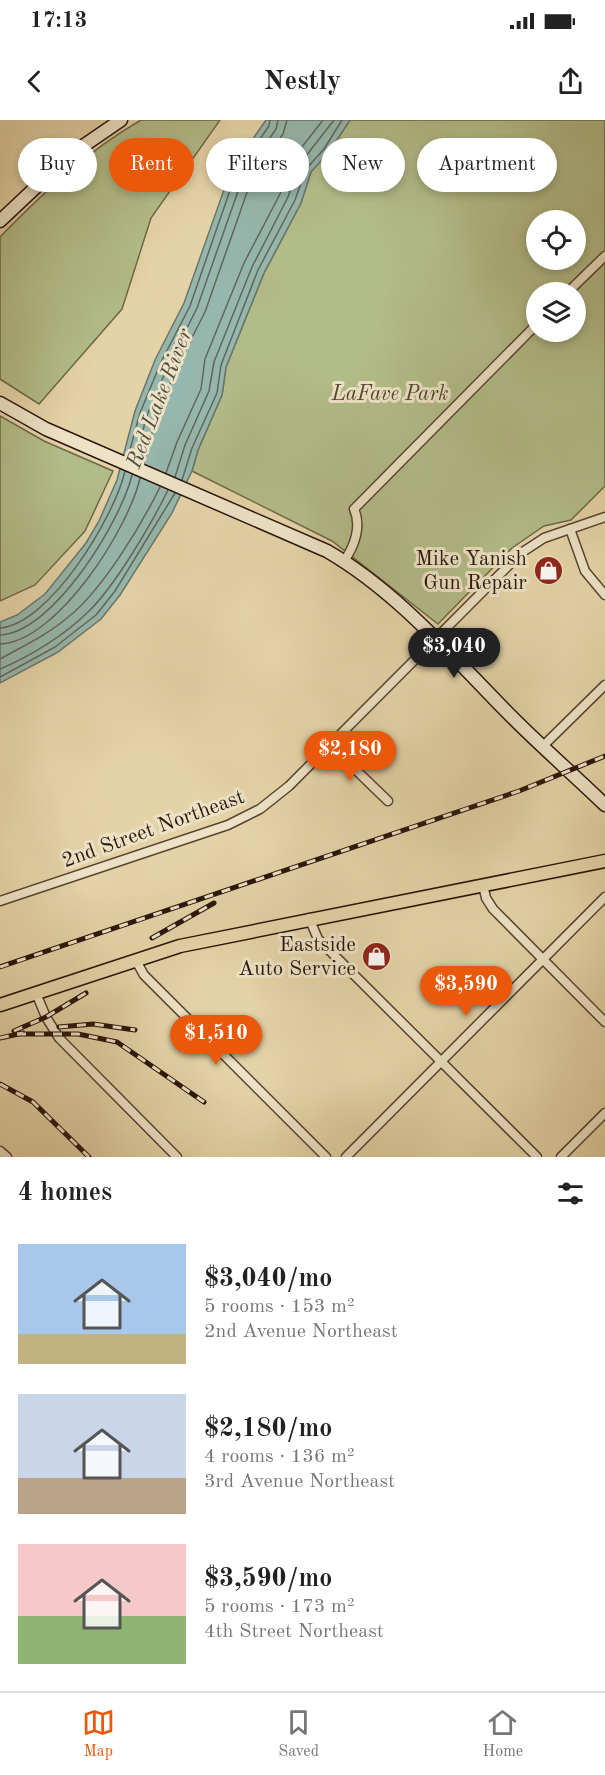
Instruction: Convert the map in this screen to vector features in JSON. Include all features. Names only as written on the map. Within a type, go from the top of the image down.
[{"type":"main road","points":[[0,1005],[135,959],[190,943],[605,861]]},
{"type":"street","points":[[0,221],[70,155],[121,120]]},
{"type":"street","points":[[578,282],[605,256]]},
{"type":"street","points":[[344,561],[356,535],[357,519],[354,509],[526,335]]},
{"type":"street","points":[[0,403],[46,429],[344,561],[388,593],[542,747],[605,805]]},
{"type":"street","name":"2nd Street Northeast","points":[[0,901],[246,817],[276,797],[528,547],[605,517]]},
{"type":"street","points":[[570,529],[585,571],[605,595]]},
{"type":"street","points":[[542,747],[605,685]]},
{"type":"street","points":[[330,745],[388,801]]},
{"type":"street","points":[[483,885],[486,898],[493,909],[605,1022]]},
{"type":"street","points":[[346,1157],[605,897]]},
{"type":"street","points":[[309,918],[318,939],[537,1157]]},
{"type":"street","points":[[135,959],[144,975],[326,1157]]},
{"type":"street","points":[[36,993],[46,1017],[59,1038],[177,1157]]},
{"type":"street","points":[[561,1157],[605,1113]]},
{"type":"street","points":[[0,1150],[6,1157]]},
{"type":"green space","points":[[141,120],[220,120],[194,157],[194,138],[112,138]]},
{"type":"green space","name":"LaFave Park","points":[[350,120],[605,120],[605,486],[571,520],[544,526],[512,548],[438,624],[332,541],[192,471],[198,450],[222,395],[226,367],[264,273],[301,203],[304,192],[309,192],[311,171],[321,160],[321,192],[405,192],[405,138],[338,138]]},
{"type":"green space","points":[[109,140],[109,192],[169,192],[151,218],[122,309],[39,404],[0,379],[0,237],[47,192],[97,192],[97,149]]},
{"type":"green space","points":[[0,416],[44,441],[113,471],[85,531],[35,585],[0,601]]},
{"type":"water","name":"Red Lake River","points":[[266,120],[350,120],[338,138],[321,138],[321,161],[311,172],[309,178],[309,138],[253,138]]},
{"type":"water","name":"Red Lake River","points":[[223,192],[305,192],[264,273],[226,367],[222,395],[198,450],[192,471],[172,513],[120,595],[101,619],[58,652],[0,683],[0,622],[17,615],[45,594],[86,543],[99,521],[117,480],[135,411],[155,360],[184,303]]},
{"type":"railway","points":[[0,967],[519,791],[605,756]]},
{"type":"railway","points":[[152,938],[214,903]]},
{"type":"railway","points":[[14,1031],[46,1017],[86,993]]},
{"type":"railway","points":[[59,1027],[93,1024],[135,1030]]},
{"type":"railway","points":[[0,1038],[23,1033]]},
{"type":"railway","points":[[17,1034],[78,1034],[117,1042],[204,1102]]},
{"type":"railway","points":[[0,1084],[33,1102],[89,1157]]},
{"type":"place","name":"Mike Yanish Gun Repair","points":[[548,570]]},
{"type":"place","name":"Eastside Auto Service","points":[[377,956]]}]
